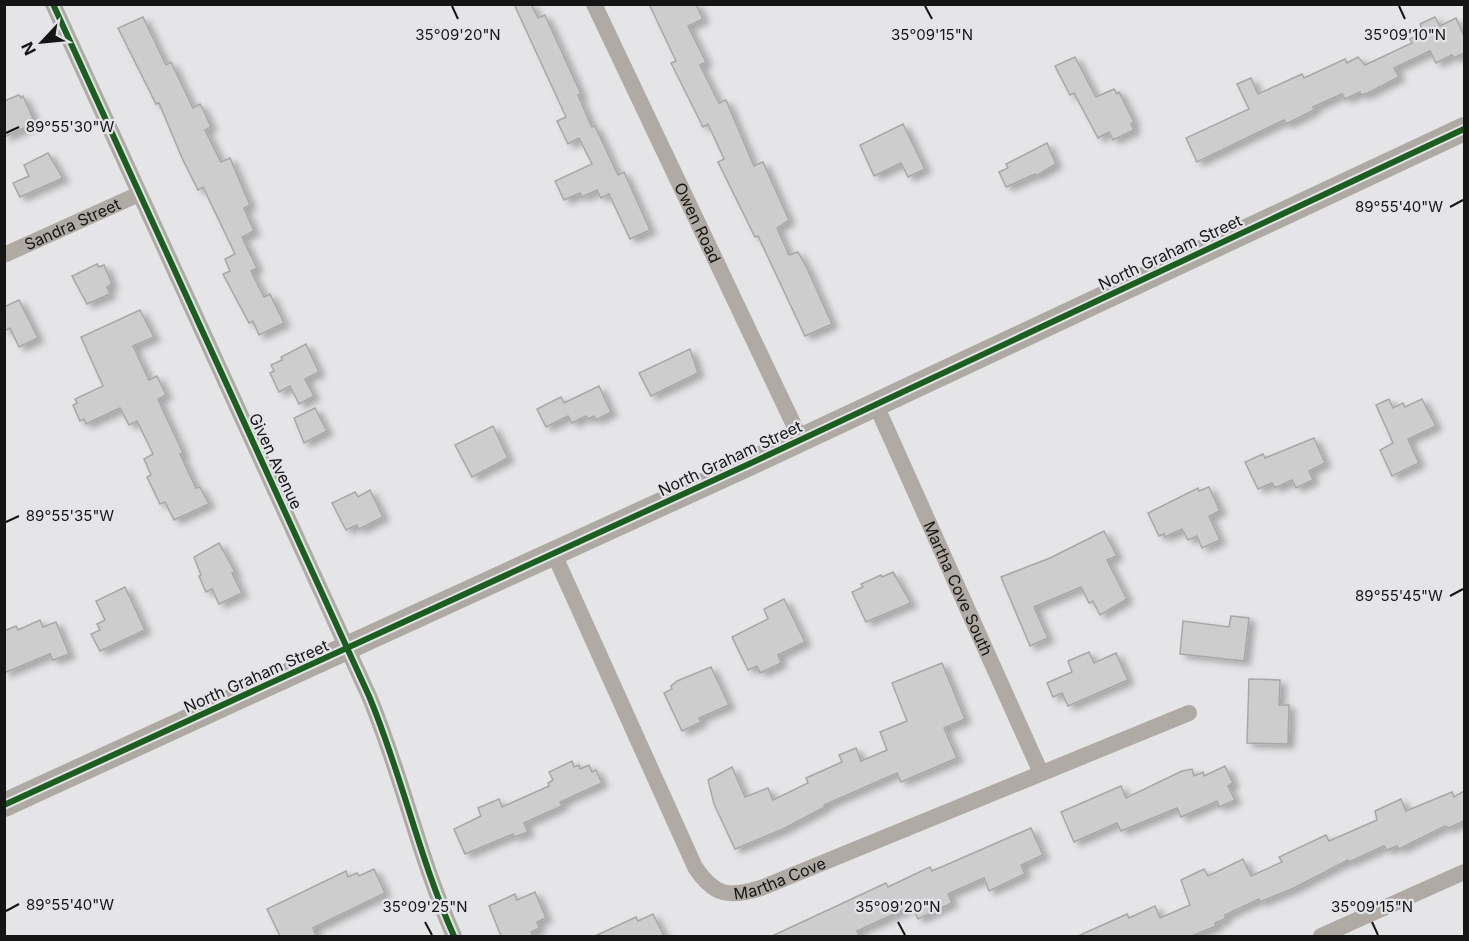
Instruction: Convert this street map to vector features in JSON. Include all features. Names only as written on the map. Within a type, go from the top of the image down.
[{"type":"main road","name":"North Graham Street","points":[[4,805],[348,650],[1464,129]]},
{"type":"street","name":"Given Avenue","points":[[53,4],[387,738],[426,871],[454,936]]},
{"type":"street","name":"Owen Road","points":[[594,4],[801,440]]},
{"type":"street","name":"Sandra Street","points":[[4,255],[139,194]]},
{"type":"street","name":"Martha Cove South","points":[[876,405],[1041,773]]},
{"type":"street","name":"Martha Cove","points":[[554,554],[695,867],[703,879],[719,891],[736,894],[761,888],[1189,712]]},
{"type":"street","points":[[1321,936],[1464,872]]},
{"type":"building","points":[[514,4],[531,4],[538,18],[545,15],[581,94],[578,95],[592,127],[595,126],[618,175],[624,172],[650,230],[630,239],[609,194],[601,198],[597,190],[582,197],[580,193],[564,200],[555,181],[592,164],[579,138],[568,144],[557,121],[566,117]]},
{"type":"building","points":[[649,4],[696,4],[703,19],[688,26],[706,62],[700,65],[719,103],[726,100],[754,166],[763,162],[789,220],[777,228],[789,255],[798,252],[832,324],[805,336],[758,236],[755,237],[718,162],[724,159],[708,124],[703,127],[671,63],[676,61]]},
{"type":"building","points":[[143,17],[166,65],[171,62],[193,108],[200,104],[203,109],[211,127],[205,130],[221,162],[230,158],[250,205],[244,208],[254,231],[242,237],[257,268],[251,271],[264,297],[270,294],[284,323],[259,335],[253,321],[249,323],[223,274],[230,271],[225,259],[235,254],[203,187],[198,190],[159,103],[156,104],[118,28]]},
{"type":"building","points":[[1435,17],[1440,26],[1456,18],[1464,36],[1464,53],[1454,58],[1452,55],[1436,63],[1430,51],[1394,68],[1399,77],[1368,93],[1361,95],[1360,92],[1345,99],[1342,94],[1313,107],[1314,110],[1286,124],[1284,120],[1197,162],[1186,138],[1249,109],[1237,84],[1251,78],[1258,94],[1302,74],[1304,78],[1345,59],[1347,63],[1358,57],[1365,65],[1412,43],[1410,39],[1423,32],[1420,24]]},
{"type":"building","points":[[1075,57],[1096,97],[1114,89],[1117,94],[1119,92],[1134,122],[1131,124],[1134,130],[1113,140],[1109,132],[1098,138],[1074,93],[1070,95],[1055,66]]},
{"type":"building","points":[[19,95],[21,98],[23,96],[33,118],[31,119],[33,124],[4,137],[4,101]]},
{"type":"building","points":[[903,124],[925,169],[908,177],[901,163],[874,176],[860,145]]},
{"type":"building","points":[[1047,143],[1056,164],[1036,176],[1035,174],[1006,187],[999,172],[1008,168],[1006,164]]},
{"type":"building","points":[[48,153],[63,178],[20,197],[13,183],[29,176],[24,165]]},
{"type":"building","points":[[97,264],[99,267],[104,265],[112,284],[107,287],[110,294],[87,304],[72,276]]},
{"type":"building","points":[[19,300],[38,338],[19,347],[10,328],[4,331],[4,307]]},
{"type":"building","points":[[140,310],[154,337],[133,346],[149,380],[157,376],[166,395],[158,399],[183,453],[180,454],[196,488],[200,487],[209,504],[174,520],[165,502],[160,504],[147,477],[151,475],[144,459],[153,454],[137,421],[129,425],[120,408],[86,424],[84,419],[80,421],[73,405],[77,403],[75,399],[103,386],[81,337]]},
{"type":"building","points":[[306,344],[319,372],[305,379],[314,396],[299,404],[290,386],[279,392],[270,373],[274,371],[271,365]]},
{"type":"building","points":[[690,349],[698,373],[651,396],[639,373]]},
{"type":"building","points":[[599,386],[611,412],[596,420],[594,416],[588,419],[586,416],[572,423],[568,416],[546,427],[537,409],[561,397],[564,403]]},
{"type":"building","points":[[1389,399],[1393,408],[1403,403],[1405,407],[1422,399],[1436,426],[1408,439],[1419,463],[1392,476],[1380,450],[1393,443],[1376,405]]},
{"type":"building","points":[[315,408],[327,431],[304,443],[294,418]]},
{"type":"building","points":[[493,426],[508,458],[472,477],[455,445]]},
{"type":"building","points":[[1314,438],[1325,463],[1309,471],[1313,480],[1296,488],[1292,480],[1275,488],[1272,483],[1258,489],[1245,462],[1263,454],[1265,458]]},
{"type":"building","points":[[1209,487],[1220,511],[1209,516],[1220,540],[1202,548],[1197,536],[1188,540],[1182,529],[1165,537],[1164,534],[1159,536],[1148,513],[1198,488],[1199,491]]},
{"type":"building","points":[[370,490],[383,517],[359,529],[357,525],[346,530],[332,503],[355,492],[358,497]]},
{"type":"building","points":[[1104,531],[1117,556],[1107,560],[1127,599],[1100,615],[1093,601],[1089,603],[1081,587],[1034,607],[1048,638],[1030,646],[1001,577],[1050,558]]},
{"type":"building","points":[[219,543],[235,572],[232,573],[242,593],[219,604],[212,589],[206,592],[194,557]]},
{"type":"building","points":[[893,572],[911,603],[866,622],[852,592],[863,587],[861,584]]},
{"type":"building","points":[[125,587],[145,630],[100,651],[91,634],[100,630],[97,624],[105,620],[96,601]]},
{"type":"building","points":[[784,599],[805,642],[778,655],[781,663],[760,673],[757,666],[748,670],[732,637],[768,619],[764,609]]},
{"type":"building","points":[[1231,616],[1249,618],[1244,661],[1180,654],[1183,621],[1229,627]]},
{"type":"building","points":[[40,620],[43,627],[56,622],[69,654],[53,660],[50,654],[4,673],[4,631],[16,626],[18,630]]},
{"type":"building","points":[[1089,652],[1094,663],[1116,653],[1128,680],[1068,706],[1062,693],[1053,697],[1047,683],[1072,672],[1068,661]]},
{"type":"building","points":[[942,663],[965,719],[944,728],[957,758],[901,782],[897,773],[824,805],[825,807],[783,829],[735,849],[714,804],[708,780],[732,767],[745,797],[768,788],[773,800],[808,783],[806,778],[842,762],[839,755],[856,748],[861,761],[887,750],[880,732],[907,721],[892,683]]},
{"type":"building","points":[[711,667],[729,705],[699,718],[701,722],[682,731],[664,693],[672,689],[671,686],[677,681]]},
{"type":"building","points":[[1249,679],[1280,680],[1279,705],[1289,705],[1288,744],[1247,743]]},
{"type":"building","points":[[572,761],[574,767],[579,765],[580,769],[589,765],[592,772],[596,770],[602,783],[560,802],[562,806],[524,823],[528,832],[514,837],[513,834],[465,854],[454,829],[481,816],[478,808],[499,799],[502,807],[549,786],[548,783],[553,780],[549,772]]},
{"type":"building","points":[[1225,766],[1233,783],[1228,786],[1235,800],[1219,807],[1217,801],[1181,817],[1177,808],[1121,831],[1117,823],[1074,842],[1061,812],[1121,786],[1126,798],[1182,771],[1192,769],[1194,776],[1203,772],[1204,776]]},
{"type":"building","points":[[1464,791],[1464,821],[1449,828],[1445,826],[1399,849],[1397,846],[1387,850],[1384,846],[1349,862],[1348,860],[1294,888],[1260,902],[1259,899],[1225,915],[1225,919],[1215,923],[1216,926],[1192,936],[1078,936],[1127,914],[1129,918],[1155,906],[1160,918],[1190,905],[1181,880],[1204,869],[1208,876],[1243,859],[1251,876],[1282,862],[1279,857],[1326,835],[1329,841],[1377,820],[1375,811],[1401,799],[1406,811],[1452,792],[1454,797]]},
{"type":"building","points":[[1031,828],[1043,855],[1021,865],[1025,874],[989,891],[984,878],[948,894],[952,903],[918,919],[912,906],[857,931],[859,936],[772,936],[886,883],[888,887],[930,867],[932,871]]},
{"type":"building","points":[[374,869],[385,893],[313,928],[316,936],[280,936],[267,909],[346,871],[348,877],[357,873],[359,876]]},
{"type":"building","points":[[535,892],[546,918],[537,922],[539,928],[531,932],[533,936],[501,936],[489,906],[515,894],[517,900]]},
{"type":"building","points":[[653,914],[664,936],[595,936],[636,917],[638,921]]},
{"type":"cycle path","points":[[53,4],[369,696],[431,877],[454,936]]},
{"type":"cycle path","points":[[4,805],[749,464],[1464,129]]}]
